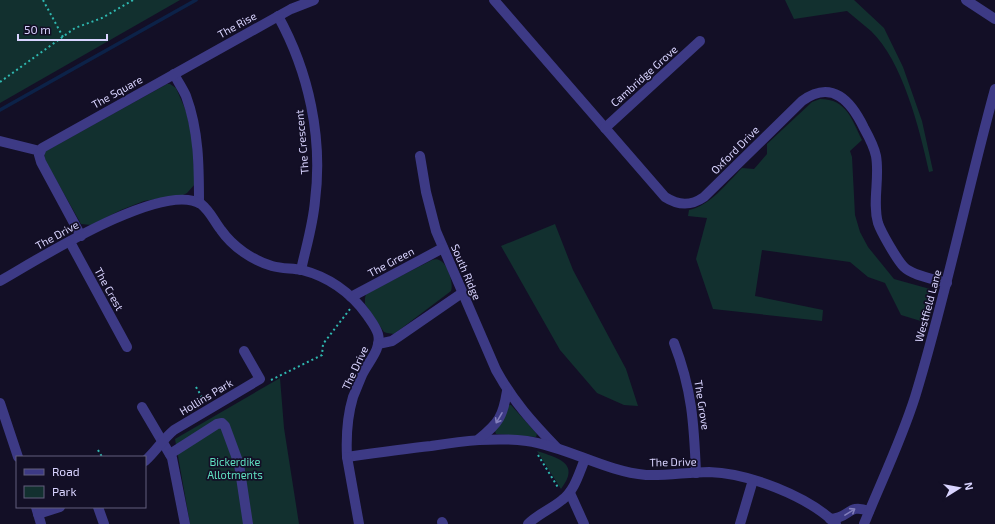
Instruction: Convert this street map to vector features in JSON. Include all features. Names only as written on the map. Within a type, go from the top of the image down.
[{"type":"street","name":"The Rise","points":[[174,74],[291,8],[314,0]]},
{"type":"street","name":"Oxford Drive","points":[[494,0],[665,197],[676,203],[689,204],[697,202],[704,197],[809,95],[817,92],[826,92],[835,93],[843,97],[860,119],[874,150],[876,165],[877,215],[881,229],[904,267],[914,273],[947,283]]},
{"type":"street","points":[[966,0],[995,19]]},
{"type":"street","name":"The Crescent","points":[[278,16],[291,43],[304,78],[314,127],[317,176],[315,201],[312,226],[301,270]]},
{"type":"street","name":"Cambridge Grove","points":[[605,128],[700,41]]},
{"type":"street","points":[[174,74],[185,95],[195,126],[199,157],[200,204]]},
{"type":"street","name":"The Square","points":[[40,151],[45,145],[174,74]]},
{"type":"street","name":"Westfield Lane","points":[[864,524],[892,462],[915,397],[947,283],[971,181],[995,89]]},
{"type":"street","points":[[0,141],[40,151],[39,154],[41,162],[81,236]]},
{"type":"street","name":"South Ridge","points":[[420,156],[430,212],[443,248],[496,370],[519,406],[557,448]]},
{"type":"street","name":"The Drive","points":[[0,280],[123,214],[152,204],[191,200],[206,208],[226,237],[246,254],[277,268],[301,270],[326,279],[353,299],[375,327],[378,333],[378,344],[375,353],[362,375],[353,398],[348,427],[347,457],[479,439],[502,439],[530,442],[557,448],[623,471],[666,475],[710,472],[753,480],[789,493],[818,509],[833,521],[854,508],[869,511]]},
{"type":"street","name":"The Crest","points":[[70,242],[127,347]]},
{"type":"street","name":"The Green","points":[[353,299],[443,248]]},
{"type":"street","points":[[378,344],[392,341],[462,293]]},
{"type":"street","name":"The Grove","points":[[674,343],[681,362],[691,402],[694,422],[696,473]]},
{"type":"street","points":[[244,352],[260,379]]},
{"type":"street","name":"Hollins Park","points":[[146,460],[174,430],[260,379]]},
{"type":"street","points":[[479,439],[493,428],[500,418],[508,390]]},
{"type":"street","points":[[0,403],[4,426],[18,456]]},
{"type":"street","points":[[142,407],[172,458],[185,524]]},
{"type":"street","points":[[170,454],[217,424],[222,423],[225,426],[239,464],[248,524]]},
{"type":"street","points":[[347,457],[359,524]]},
{"type":"street","points":[[528,524],[533,518],[567,495],[576,481],[585,459]]},
{"type":"street","points":[[740,524],[753,480]]},
{"type":"street","points":[[567,495],[584,524]]},
{"type":"street","points":[[42,524],[37,510],[52,508]]},
{"type":"street","points":[[98,508],[104,524]]},
{"type":"path","points":[[43,0],[63,37]]},
{"type":"path","points":[[0,82],[75,28],[102,18],[134,0]]},
{"type":"path","points":[[260,379],[263,384],[322,355],[323,344],[353,299]]},
{"type":"path","points":[[196,387],[209,409]]},
{"type":"path","points":[[530,442],[567,495]]},
{"type":"path","points":[[98,450],[101,456]]},
{"type":"green space","points":[[0,0],[180,0],[0,103]]},
{"type":"green space","points":[[785,0],[854,0],[884,28],[903,67],[922,121],[933,171],[929,172],[915,117],[901,77],[892,59],[871,31],[847,11],[794,19]]},
{"type":"green space","points":[[167,84],[170,84],[176,88],[186,111],[192,137],[195,184],[187,193],[181,196],[144,201],[121,210],[91,225],[81,224],[45,160],[44,153]]},
{"type":"green space","points":[[820,99],[829,100],[843,107],[851,118],[862,140],[850,151],[852,157],[855,215],[860,232],[868,247],[894,279],[930,289],[924,322],[901,315],[885,283],[868,277],[850,262],[762,250],[755,296],[823,310],[822,321],[713,309],[696,259],[707,218],[688,216],[689,210],[704,204],[711,199],[742,168],[754,169],[767,154],[767,144],[812,102]]},
{"type":"green space","points":[[555,224],[573,270],[626,369],[638,406],[624,405],[597,393],[560,350],[501,246]]},
{"type":"green space","points":[[432,260],[440,260],[444,263],[452,284],[451,291],[394,334],[384,332],[365,304],[366,294]]},
{"type":"green space","name":"Bickerdike Allotments","points":[[280,378],[284,428],[299,524],[190,524],[175,439]]},
{"type":"green space","points":[[508,405],[511,405],[537,434],[536,437],[496,434],[495,431]]},
{"type":"green space","points":[[537,451],[559,459],[568,467],[569,473],[567,480],[561,489]]},
{"type":"waterway","points":[[0,110],[196,0]]}]
